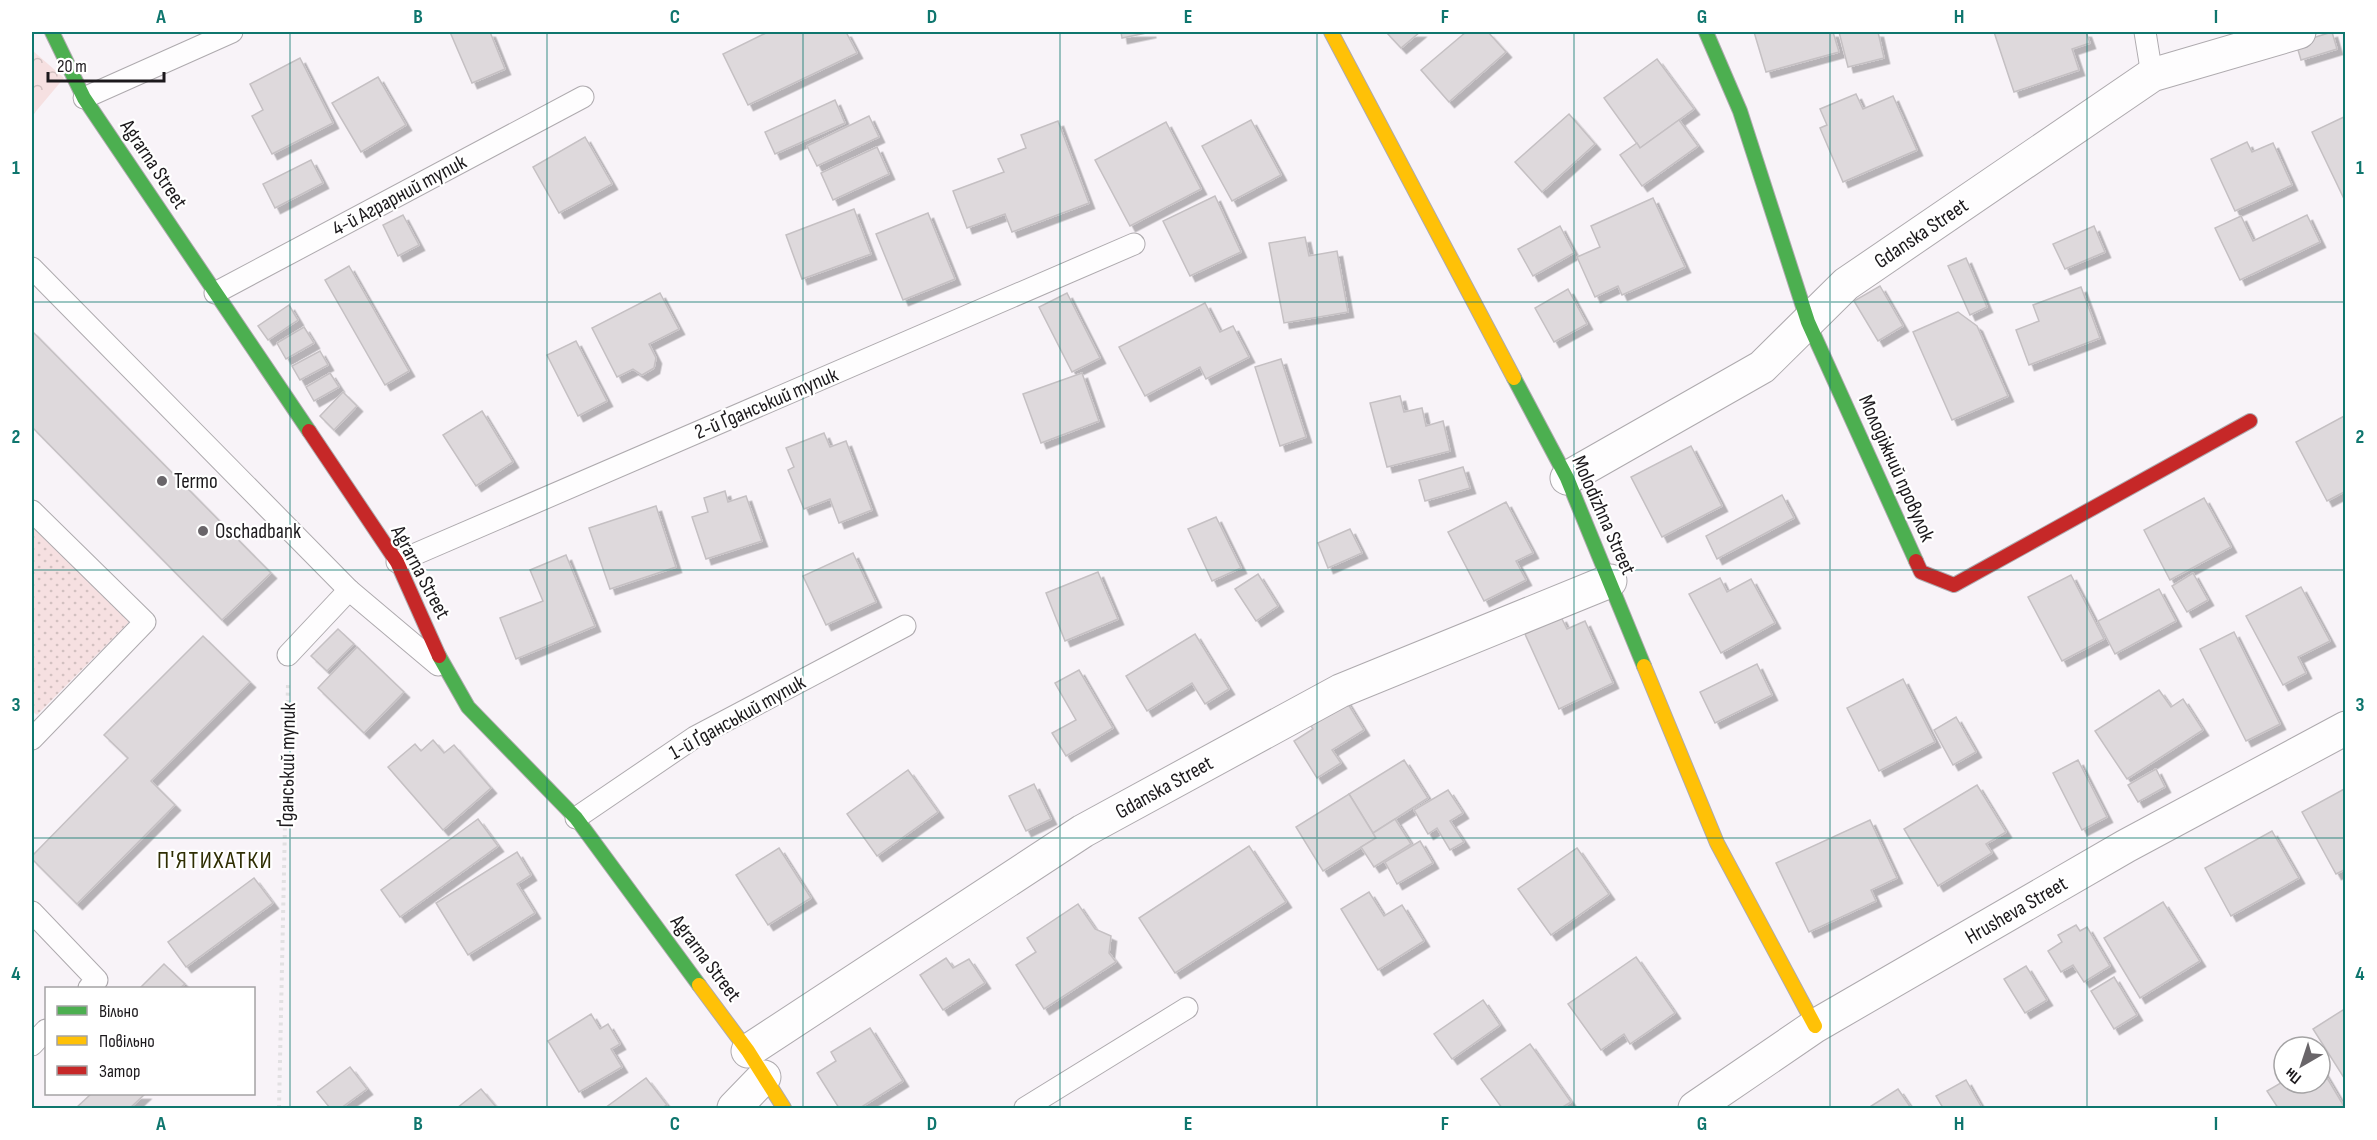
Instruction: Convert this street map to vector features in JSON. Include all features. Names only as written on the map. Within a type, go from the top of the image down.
[{"type":"street","name":"Agrarna Street","points":[[51,32],[84,98],[397,562],[447,674],[468,706],[576,818],[756,1064],[784,1108]]},
{"type":"street","name":"Molodizhna Street","points":[[1331,32],[1567,478],[1717,843],[1815,1026]]},
{"type":"street","name":"Молодіжний провулок","points":[[1706,32],[1740,111],[1808,322],[1921,572],[1954,585],[2250,421]]},
{"type":"street","name":"Gdanska Street","points":[[1567,478],[1762,368],[1846,284],[2152,75],[2299,32]]},
{"type":"street","name":"Gdanska Street","points":[[734,1108],[756,1064],[1083,831],[1340,690],[1610,581]]},
{"type":"street","name":"Hrusheva Street","points":[[1695,1108],[1815,1026],[2126,846],[2346,728]]},
{"type":"lane","points":[[84,98],[232,32]]},
{"type":"lane","points":[[2145,32],[2152,75]]},
{"type":"lane","name":"4-й Аграрний тупик","points":[[215,293],[583,97]]},
{"type":"lane","name":"2-й Ґданський тупик","points":[[397,562],[1134,244]]},
{"type":"lane","points":[[32,268],[349,590],[447,674]]},
{"type":"lane","points":[[32,511],[145,622],[32,739]]},
{"type":"lane","points":[[288,655],[349,590]]},
{"type":"lane","name":"1-й Ґданський тупик","points":[[576,818],[695,737],[905,626]]},
{"type":"lane","points":[[32,912],[97,980],[90,987]]},
{"type":"lane","points":[[1025,1108],[1186,1008]]},
{"type":"lane","points":[[32,1045],[45,1031]]},
{"type":"path","name":"Ґданський тупик","points":[[279,1108],[288,655]]},
{"type":"green space","points":[[32,50],[64,78],[32,116]]},
{"type":"green space","points":[[32,525],[129,622],[37,715],[32,711]]},
{"type":"building","points":[[450,32],[490,32],[505,69],[472,83]]},
{"type":"building","points":[[768,32],[846,32],[857,53],[748,105],[723,54]]},
{"type":"building","points":[[1121,32],[1151,32],[1122,38]]},
{"type":"building","points":[[1386,32],[1420,32],[1401,48]]},
{"type":"building","points":[[1466,32],[1488,32],[1506,52],[1449,102],[1421,70]]},
{"type":"building","points":[[1754,32],[1833,32],[1839,52],[1766,72]]},
{"type":"building","points":[[1839,32],[1878,32],[1884,58],[1848,67]]},
{"type":"building","points":[[1994,32],[2086,32],[2090,43],[2072,49],[2079,70],[2014,92]]},
{"type":"building","points":[[2332,32],[2337,49],[2301,60],[2296,43]]},
{"type":"building","points":[[300,58],[333,123],[272,154],[252,116],[263,110],[250,84]]},
{"type":"building","points":[[1657,59],[1694,109],[1640,148],[1604,98]]},
{"type":"building","points":[[378,77],[406,125],[361,152],[332,103]]},
{"type":"building","points":[[1856,94],[1863,109],[1893,96],[1917,150],[1843,182],[1820,128],[1827,125],[1820,109]]},
{"type":"building","points":[[835,100],[845,123],[775,154],[765,132]]},
{"type":"building","points":[[1569,114],[1595,144],[1542,192],[1515,162]]},
{"type":"building","points":[[869,116],[879,137],[817,166],[807,146]]},
{"type":"building","points":[[2346,116],[2346,203],[2312,132]]},
{"type":"building","points":[[1251,120],[1281,175],[1232,201],[1202,146]]},
{"type":"building","points":[[1679,120],[1698,146],[1642,186],[1620,155],[1637,143],[1640,148]]},
{"type":"building","points":[[1058,121],[1089,203],[1012,232],[1005,214],[967,228],[953,191],[1004,172],[998,159],[1026,148],[1021,135]]},
{"type":"building","points":[[1166,122],[1201,189],[1130,226],[1095,160]]},
{"type":"building","points":[[585,137],[612,184],[559,213],[533,167]]},
{"type":"building","points":[[2247,142],[2252,152],[2273,143],[2292,185],[2235,211],[2211,159]]},
{"type":"building","points":[[877,147],[889,174],[833,200],[821,173]]},
{"type":"building","points":[[311,160],[323,183],[275,208],[263,184]]},
{"type":"building","points":[[1215,196],[1241,252],[1190,276],[1163,221]]},
{"type":"building","points":[[1653,198],[1685,267],[1622,295],[1618,286],[1595,297],[1577,257],[1600,247],[1591,226]]},
{"type":"building","points":[[854,209],[871,254],[802,279],[786,235]]},
{"type":"building","points":[[928,213],[955,279],[903,300],[876,234]]},
{"type":"building","points":[[403,215],[419,245],[398,256],[383,225]]},
{"type":"building","points":[[2307,215],[2320,242],[2240,280],[2215,228],[2241,216],[2253,241]]},
{"type":"building","points":[[1560,226],[1574,253],[1533,276],[1518,249]]},
{"type":"building","points":[[2094,226],[2105,252],[2065,269],[2053,244]]},
{"type":"building","points":[[1305,237],[1309,256],[1337,251],[1348,312],[1284,323],[1269,243]]},
{"type":"building","points":[[1966,258],[1987,307],[1970,315],[1948,266]]},
{"type":"building","points":[[349,266],[409,371],[385,385],[325,280]]},
{"type":"building","points":[[1880,286],[1903,326],[1878,341],[1854,301]]},
{"type":"building","points":[[2081,287],[2100,338],[2029,365],[2016,330],[2039,321],[2033,305]]},
{"type":"building","points":[[1568,289],[1587,324],[1554,342],[1535,308]]},
{"type":"building","points":[[660,293],[679,329],[649,344],[656,358],[654,368],[642,375],[633,369],[617,377],[592,328]]},
{"type":"building","points":[[1067,293],[1100,358],[1072,372],[1039,307]]},
{"type":"building","points":[[1205,303],[1220,332],[1233,326],[1249,357],[1206,379],[1200,367],[1145,396],[1119,347]]},
{"type":"building","points":[[289,305],[298,320],[268,340],[258,326]]},
{"type":"building","points":[[1958,312],[1977,326],[2008,396],[1952,420],[1913,332]]},
{"type":"building","points":[[304,327],[314,343],[286,359],[277,343]]},
{"type":"building","points":[[32,331],[271,573],[222,620],[32,427]]},
{"type":"building","points":[[576,341],[607,401],[578,416],[547,355]]},
{"type":"building","points":[[320,351],[328,365],[300,380],[292,366]]},
{"type":"building","points":[[1281,359],[1306,437],[1280,446],[1255,367]]},
{"type":"building","points":[[330,373],[339,387],[314,401],[306,387]]},
{"type":"building","points":[[1082,373],[1099,421],[1041,443],[1023,394]]},
{"type":"building","points":[[343,392],[357,406],[334,430],[320,416]]},
{"type":"building","points":[[1400,396],[1404,412],[1422,408],[1426,426],[1443,421],[1450,451],[1387,467],[1370,403]]},
{"type":"building","points":[[482,411],[513,462],[476,486],[443,435]]},
{"type":"building","points":[[2346,415],[2346,491],[2327,501],[2296,442]]},
{"type":"building","points":[[824,433],[830,447],[846,441],[872,510],[839,523],[830,499],[804,509],[788,470],[794,467],[786,448]]},
{"type":"building","points":[[1691,446],[1722,506],[1662,537],[1631,477]]},
{"type":"building","points":[[1463,467],[1470,488],[1425,501],[1419,480]]},
{"type":"building","points":[[725,491],[728,502],[746,496],[762,541],[706,559],[692,517],[708,512],[704,498]]},
{"type":"building","points":[[1782,495],[1794,518],[1717,559],[1706,536]]},
{"type":"building","points":[[2204,498],[2231,547],[2170,580],[2144,530]]},
{"type":"building","points":[[1506,502],[1533,553],[1516,561],[1526,580],[1484,601],[1448,532]]},
{"type":"building","points":[[656,506],[676,567],[610,589],[589,528]]},
{"type":"building","points":[[1216,517],[1241,568],[1212,581],[1188,529]]},
{"type":"building","points":[[1350,529],[1362,553],[1328,568],[1318,543]]},
{"type":"building","points":[[853,553],[876,602],[826,625],[803,576]]},
{"type":"building","points":[[566,555],[595,626],[516,659],[500,618],[543,601],[530,570]]},
{"type":"building","points":[[1098,572],[1118,619],[1065,641],[1046,593]]},
{"type":"building","points":[[2193,573],[2208,600],[2187,612],[2172,586]]},
{"type":"building","points":[[1258,574],[1278,606],[1256,621],[1235,589]]},
{"type":"building","points":[[2071,575],[2104,639],[2062,661],[2028,597]]},
{"type":"building","points":[[1720,578],[1727,592],[1751,579],[1775,623],[1721,653],[1689,594]]},
{"type":"building","points":[[2301,587],[2330,641],[2298,657],[2306,673],[2283,685],[2246,616]]},
{"type":"building","points":[[2159,589],[2176,621],[2115,654],[2098,621]]},
{"type":"building","points":[[1561,617],[1567,629],[1585,621],[1613,683],[1559,709],[1525,634]]},
{"type":"building","points":[[338,629],[354,644],[327,671],[311,656]]},
{"type":"building","points":[[2234,632],[2280,724],[2246,741],[2200,649]]},
{"type":"building","points":[[1195,634],[1229,689],[1205,704],[1192,683],[1147,711],[1126,676]]},
{"type":"building","points":[[203,636],[250,682],[151,781],[175,805],[77,904],[32,859],[32,856],[128,758],[104,735]]},
{"type":"building","points":[[357,647],[404,692],[364,733],[318,688]]},
{"type":"building","points":[[1757,664],[1772,695],[1715,723],[1700,692]]},
{"type":"building","points":[[1079,670],[1113,728],[1066,756],[1052,733],[1076,720],[1055,683]]},
{"type":"building","points":[[1903,679],[1935,742],[1879,771],[1847,708]]},
{"type":"building","points":[[2159,690],[2171,707],[2183,699],[2203,730],[2127,779],[2095,731]]},
{"type":"building","points":[[1345,699],[1364,730],[1332,750],[1341,763],[1317,778],[1294,741],[1313,729],[1308,721]]},
{"type":"building","points":[[1956,717],[1976,752],[1953,765],[1934,730]]},
{"type":"building","points":[[433,740],[444,753],[454,745],[491,788],[443,830],[388,767],[415,744],[421,751]]},
{"type":"building","points":[[1404,760],[1428,798],[1373,833],[1349,794]]},
{"type":"building","points":[[2078,760],[2107,817],[2082,830],[2053,773]]},
{"type":"building","points":[[2156,769],[2165,787],[2138,802],[2128,785]]},
{"type":"building","points":[[908,770],[938,812],[877,856],[847,814]]},
{"type":"building","points":[[1034,784],[1051,819],[1026,831],[1009,796]]},
{"type":"building","points":[[1977,785],[2006,832],[1986,844],[1992,853],[1938,886],[1904,829]]},
{"type":"building","points":[[2346,788],[2346,869],[2336,874],[2302,812]]},
{"type":"building","points":[[1448,790],[1463,813],[1450,821],[1464,842],[1450,850],[1437,828],[1428,834],[1414,810]]},
{"type":"building","points":[[1349,794],[1376,838],[1323,871],[1296,827]]},
{"type":"building","points":[[478,819],[498,846],[400,917],[381,890]]},
{"type":"building","points":[[1395,819],[1411,844],[1374,867],[1361,847],[1376,838],[1373,833]]},
{"type":"building","points":[[1870,820],[1897,878],[1871,890],[1876,901],[1809,932],[1776,863]]},
{"type":"building","points":[[2272,831],[2299,878],[2231,916],[2205,868]]},
{"type":"building","points":[[1420,841],[1433,863],[1397,884],[1385,862]]},
{"type":"building","points":[[1249,846],[1286,902],[1175,973],[1139,918]]},
{"type":"building","points":[[779,848],[811,898],[768,925],[736,875]]},
{"type":"building","points":[[1577,848],[1609,894],[1551,935],[1518,889]]},
{"type":"building","points":[[517,852],[531,875],[517,884],[535,913],[468,955],[436,903]]},
{"type":"building","points":[[254,878],[273,903],[186,967],[168,942]]},
{"type":"building","points":[[1369,892],[1384,916],[1402,905],[1424,941],[1378,970],[1341,909]]},
{"type":"building","points":[[2163,902],[2200,961],[2140,998],[2104,938]]},
{"type":"building","points":[[1078,904],[1095,929],[1111,936],[1109,953],[1116,962],[1044,1009],[1016,965],[1036,952],[1027,938]]},
{"type":"building","points":[[2076,925],[2080,931],[2087,927],[2110,966],[2084,982],[2073,965],[2061,972],[2048,951],[2062,942],[2058,935]]},
{"type":"building","points":[[1636,957],[1675,1013],[1630,1044],[1624,1034],[1601,1050],[1568,1004]]},
{"type":"building","points":[[946,958],[953,968],[969,959],[985,983],[943,1010],[920,975]]},
{"type":"building","points":[[164,964],[185,984],[181,987],[141,987]]},
{"type":"building","points":[[2026,966],[2047,1000],[2025,1013],[2004,979]]},
{"type":"building","points":[[2114,977],[2137,1015],[2114,1029],[2091,991]]},
{"type":"building","points":[[1483,1000],[1500,1025],[1452,1059],[1434,1034]]},
{"type":"building","points":[[2346,1008],[2346,1081],[2332,1059],[2332,1035],[2317,1035],[2313,1029]]},
{"type":"building","points":[[591,1014],[600,1029],[608,1024],[620,1044],[611,1049],[622,1067],[579,1092],[548,1041]]},
{"type":"building","points":[[870,1028],[903,1081],[860,1108],[839,1108],[817,1073],[836,1061],[831,1052]]},
{"type":"building","points":[[1530,1044],[1571,1102],[1561,1108],[1502,1108],[1481,1079]]},
{"type":"building","points":[[350,1067],[367,1089],[341,1108],[330,1108],[317,1092]]},
{"type":"building","points":[[646,1078],[667,1105],[662,1108],[605,1108]]},
{"type":"building","points":[[1966,1080],[1982,1108],[1943,1108],[1936,1096]]},
{"type":"building","points":[[2332,1086],[2345,1108],[2278,1108],[2267,1091],[2272,1088],[2272,1095],[2332,1095]]},
{"type":"building","points":[[481,1089],[497,1108],[457,1108]]},
{"type":"building","points":[[1898,1089],[1911,1108],[1868,1108]]},
{"type":"building","points":[[90,1095],[144,1095],[130,1108],[76,1108]]},
{"type":"traffic: fast","points":[[52,32],[84,98],[309,431]]},
{"type":"traffic: fast","points":[[1706,32],[1740,111],[1808,322],[1916,561]]},
{"type":"traffic: fast","points":[[1514,378],[1567,478],[1644,666]]},
{"type":"traffic: fast","points":[[439,656],[468,707],[576,818],[699,985]]},
{"type":"traffic: slow","points":[[1331,32],[1514,378]]},
{"type":"traffic: slow","points":[[1644,666],[1717,843],[1815,1026]]},
{"type":"traffic: slow","points":[[699,985],[748,1051],[784,1108]]},
{"type":"traffic: jam","points":[[1916,561],[1921,572],[1954,585],[2250,421]]},
{"type":"traffic: jam","points":[[309,431],[397,562],[439,656]]},
{"type":"place","name":"Termo","points":[[162,481]]},
{"type":"place","name":"Oschadbank","points":[[203,531]]},
{"type":"district","name":"П'ЯТИХАТКИ","points":[[215,860]]}]
